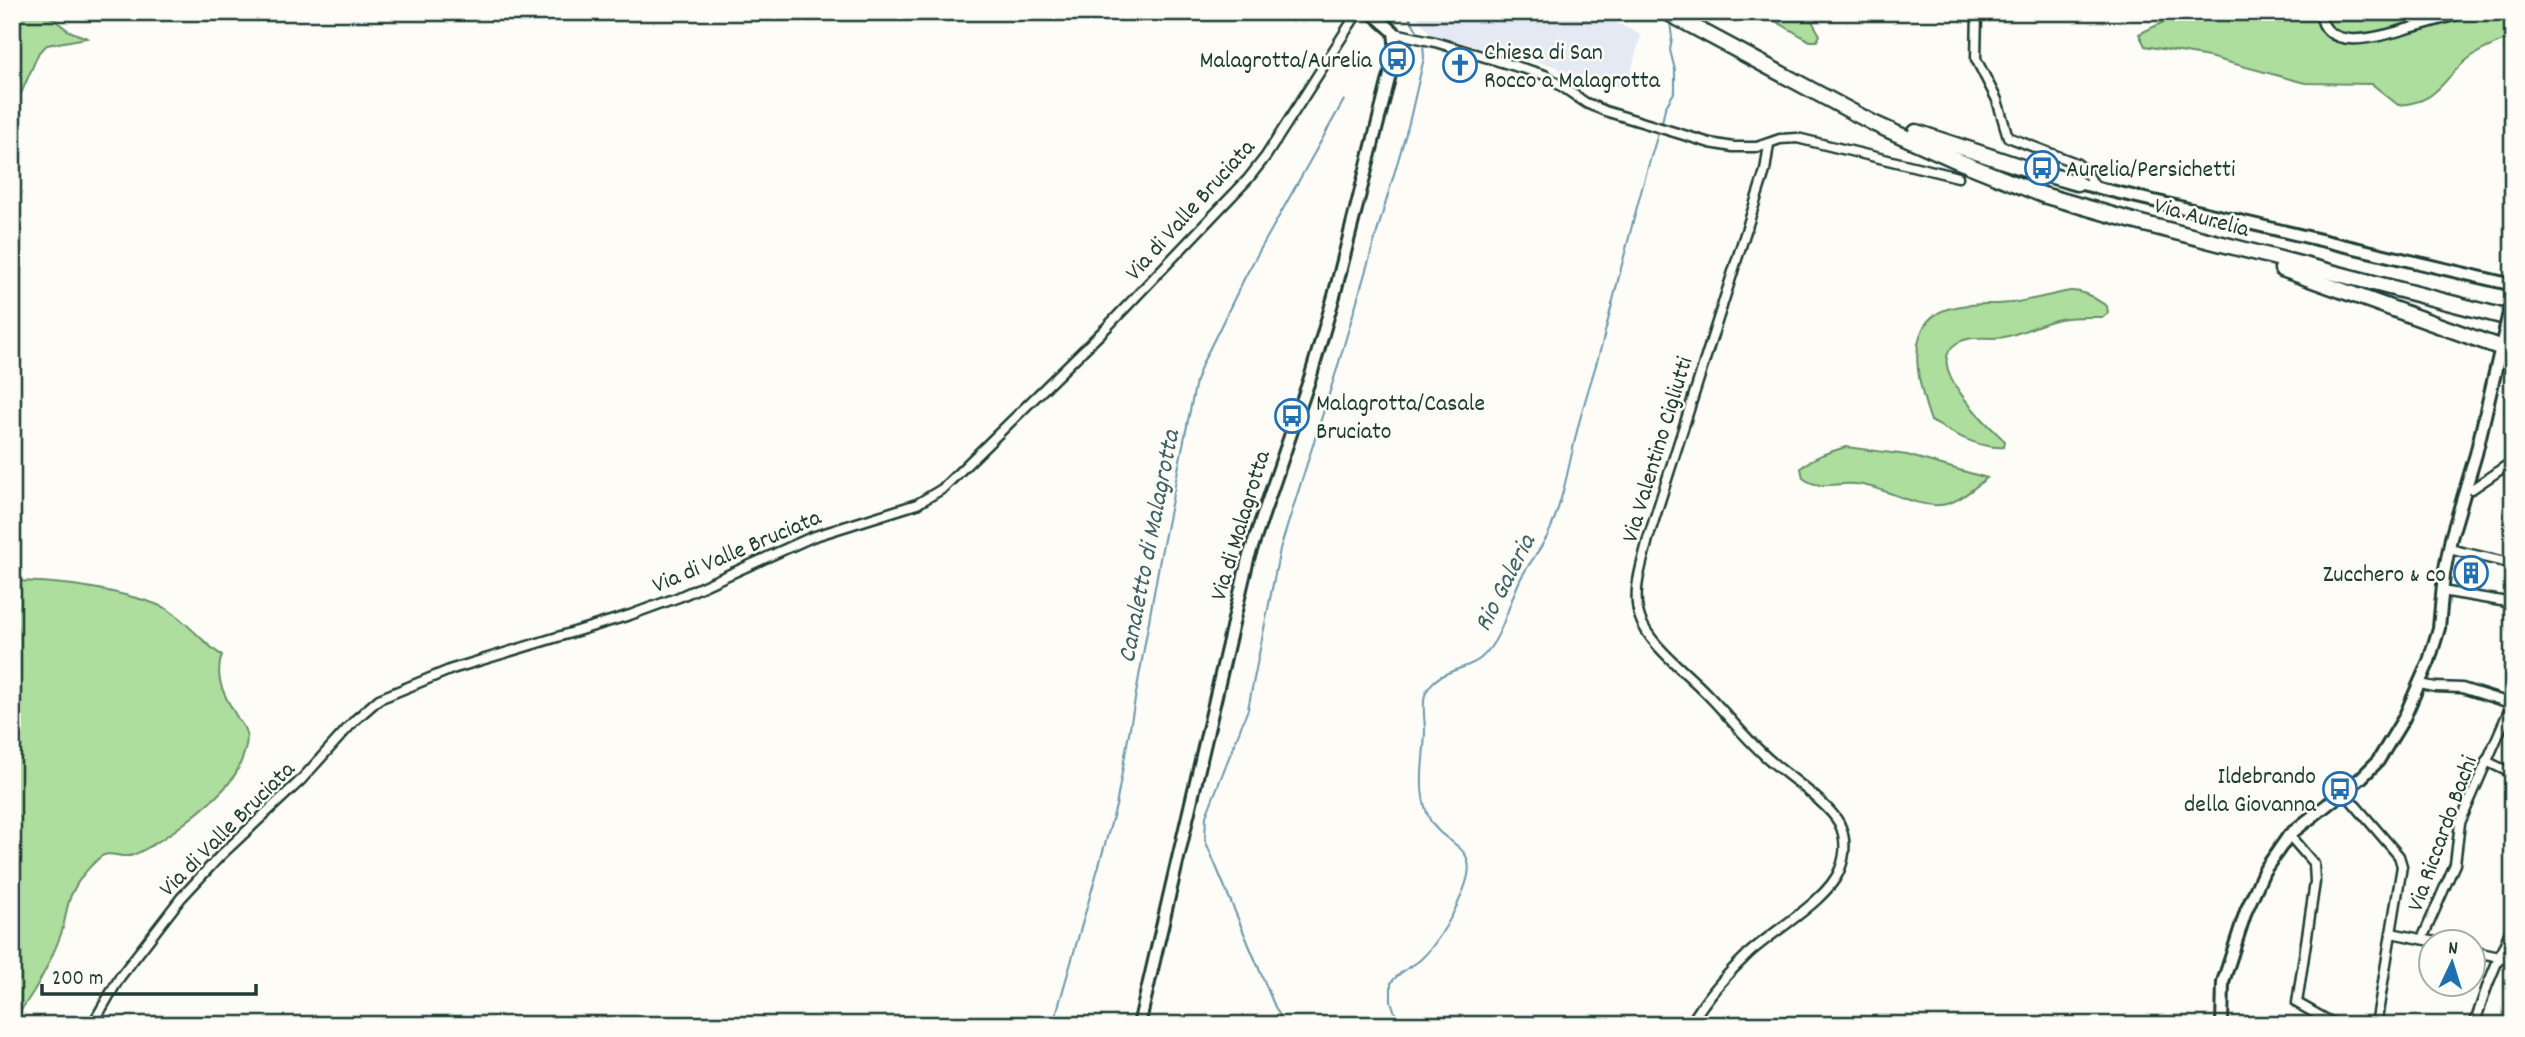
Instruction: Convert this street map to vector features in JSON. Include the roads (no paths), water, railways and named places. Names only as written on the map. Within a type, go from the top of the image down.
[{"type":"highway","name":"Via Aurelia","points":[[1666,12],[1916,132],[2007,171],[2083,198],[2513,309]]},
{"type":"highway","name":"Via Aurelia","points":[[1685,12],[1705,29],[1857,115],[1984,172],[2070,204],[2509,324]]},
{"type":"highway","points":[[1916,132],[2006,163],[2077,183]]},
{"type":"highway","points":[[2203,239],[2227,252],[2294,273],[2507,350]]},
{"type":"street","name":"Via di Valle Bruciata","points":[[92,1025],[120,977],[181,898],[220,856],[300,780],[355,720],[379,699],[452,669],[669,601],[812,537],[917,504],[942,489],[1106,328],[1248,179],[1266,156],[1358,12]]},
{"type":"street","points":[[1371,12],[1395,33],[1435,42],[1545,75],[1586,103],[1678,134],[1733,146],[1757,147],[1782,139],[1797,138],[1958,177]]},
{"type":"street","points":[[1976,12],[1975,57],[1997,100],[2007,137],[2071,161],[2083,168],[2096,188]]},
{"type":"street","points":[[2320,12],[2323,23],[2335,35],[2360,40],[2468,12]]},
{"type":"street","name":"Via di Malagrotta","points":[[1139,1025],[1248,559],[1311,375],[1334,296],[1396,51],[1395,33]]},
{"type":"street","name":"Via Valentino Cigliutti","points":[[1690,1025],[1711,994],[1748,954],[1822,894],[1834,881],[1844,855],[1844,836],[1835,817],[1747,741],[1706,692],[1655,642],[1642,624],[1637,603],[1637,584],[1648,539],[1765,171],[1769,144]]},
{"type":"street","points":[[2071,161],[2078,173],[2077,183]]},
{"type":"street","name":"Via Aurelia","points":[[2077,183],[2513,285]]},
{"type":"street","points":[[2222,1025],[2223,982],[2246,911],[2264,871],[2289,835],[2378,761],[2404,718],[2420,684],[2437,636],[2449,549],[2507,350],[2513,295]]},
{"type":"street","points":[[2466,488],[2472,489],[2513,461]]},
{"type":"street","points":[[2449,549],[2513,564]]},
{"type":"street","points":[[2442,590],[2513,603]]},
{"type":"street","points":[[2420,684],[2462,688],[2512,703]]},
{"type":"street","name":"Via Riccardo Bachi","points":[[2427,928],[2455,864],[2460,823],[2512,703]]},
{"type":"street","points":[[2486,761],[2513,774]]},
{"type":"street","points":[[2344,792],[2401,861],[2376,1025]]},
{"type":"street","points":[[2289,835],[2314,864],[2315,882],[2297,1003],[2336,1025]]},
{"type":"street","points":[[2474,1025],[2513,924]]},
{"type":"street","points":[[2391,933],[2416,938]]},
{"type":"street","points":[[2486,954],[2513,960]]},
{"type":"waterway","points":[[1406,12],[1420,35]]},
{"type":"waterway","name":"Rio Galeria","points":[[1662,123],[1665,108],[1675,91],[1670,22]]},
{"type":"waterway","points":[[1285,1025],[1205,840],[1206,816],[1248,709],[1280,549],[1337,369],[1409,123],[1424,58],[1423,43]]},
{"type":"waterway","name":"Canaletto di Malagrotta","points":[[1053,1025],[1116,806],[1160,559],[1196,381],[1246,275],[1344,100]]},
{"type":"waterway","name":"Rio Galeria","points":[[1399,1025],[1391,1001],[1391,983],[1420,960],[1441,934],[1458,903],[1469,870],[1464,853],[1436,829],[1430,820],[1423,799],[1425,695],[1430,686],[1443,675],[1474,663],[1489,650],[1500,631],[1516,588],[1545,541],[1556,516],[1658,134]]},
{"type":"place","name":"Malagrotta/Aurelia","points":[[1397,59]]},
{"type":"place","name":"Chiesa di San Rocco a Malagrotta","points":[[1460,65]]},
{"type":"place","name":"Aurelia/Persichetti","points":[[2042,168]]},
{"type":"place","name":"Malagrotta/Casale Bruciato","points":[[1292,416]]},
{"type":"place","name":"Zucchero & co","points":[[2471,573]]},
{"type":"place","name":"Ildebrando della Giovanna","points":[[2340,789]]}]
